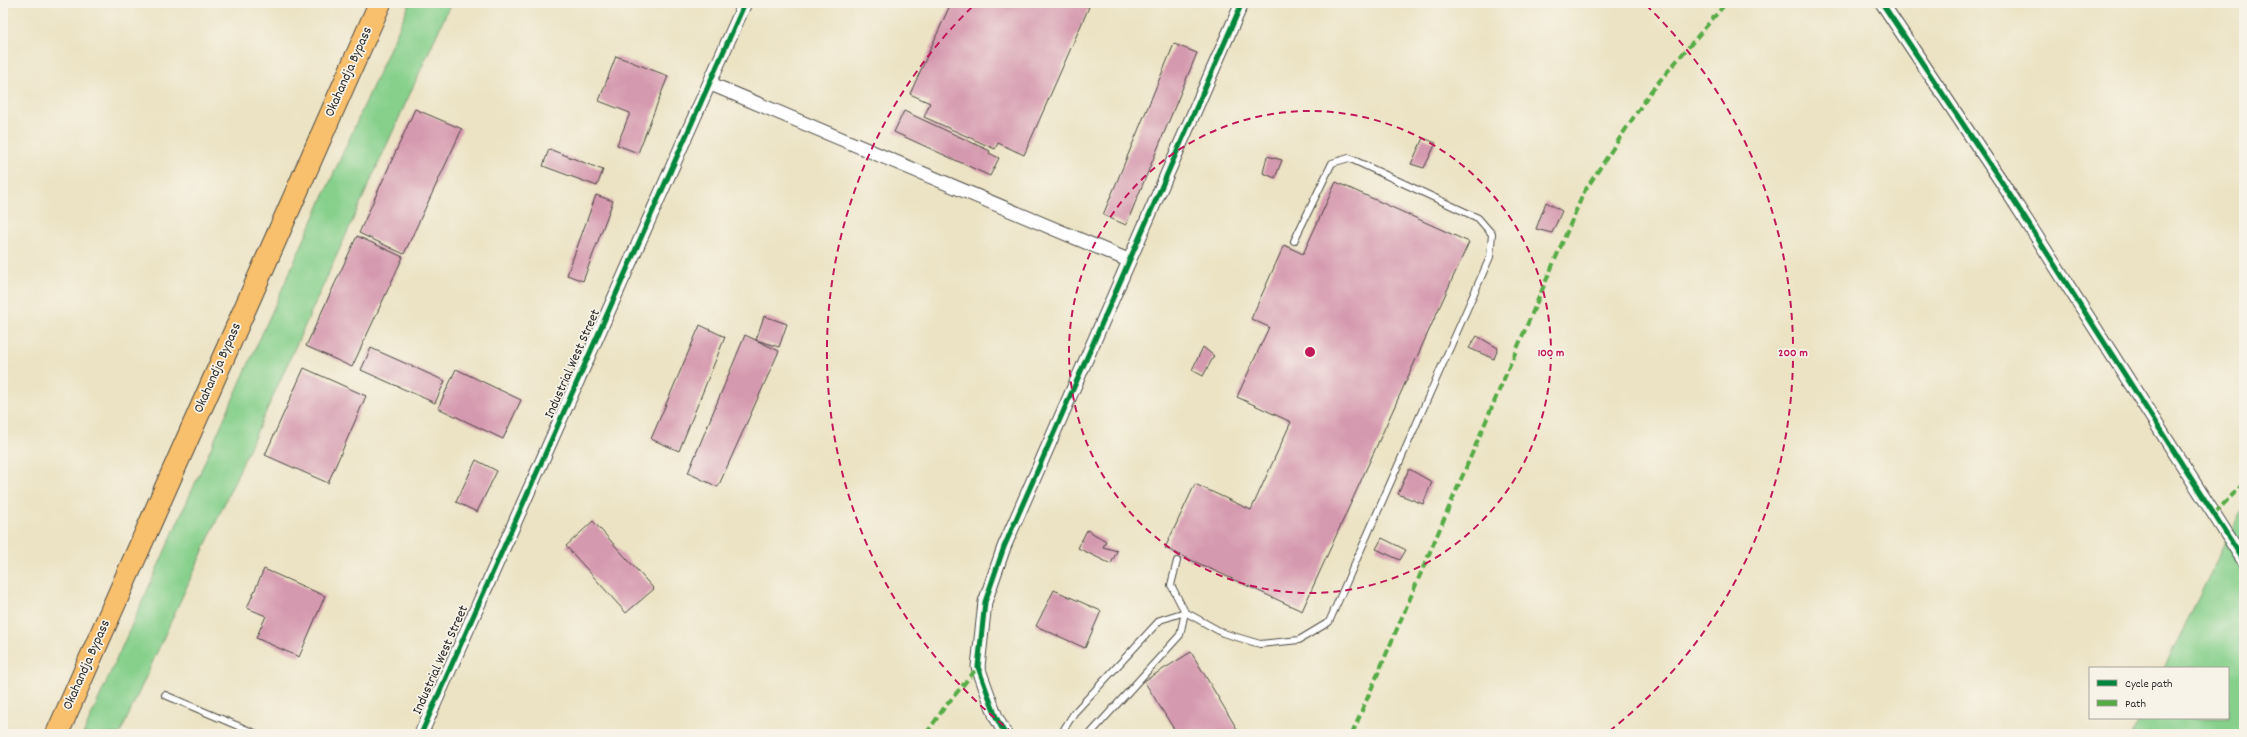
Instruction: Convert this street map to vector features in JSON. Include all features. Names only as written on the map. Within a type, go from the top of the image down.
[{"type":"highway","name":"Okahandja Bypass","points":[[57,734],[380,3]]},
{"type":"street","name":"Industrial West Street","points":[[421,734],[745,3]]},
{"type":"street","points":[[1006,734],[996,717],[978,668],[985,602],[1004,547],[1128,260],[1242,3]]},
{"type":"street","points":[[1882,3],[2001,181],[2244,561]]},
{"type":"street","points":[[710,84],[1128,260]]},
{"type":"lane","points":[[1177,561],[1171,585],[1185,612],[1223,633],[1260,644],[1299,640],[1329,622],[1490,257],[1492,234],[1478,218],[1349,158],[1332,163],[1294,241]]},
{"type":"lane","points":[[1061,734],[1074,713],[1160,620],[1185,612]]},
{"type":"lane","points":[[1090,734],[1180,634],[1185,612]]},
{"type":"lane","points":[[165,695],[257,734]]},
{"type":"green space","points":[[410,3],[451,3],[120,734],[83,734]]},
{"type":"green space","points":[[2244,505],[2244,734],[2132,734],[2140,719],[2229,719],[2229,667],[2164,667]]},
{"type":"building","points":[[951,3],[1079,3],[1089,7],[1024,155],[998,143],[995,149],[924,117],[930,103],[910,94]]},
{"type":"building","points":[[1174,44],[1197,53],[1126,225],[1103,215]]},
{"type":"building","points":[[616,56],[668,76],[638,153],[617,145],[630,113],[599,101]]},
{"type":"building","points":[[415,109],[462,129],[404,254],[359,233]]},
{"type":"building","points":[[904,111],[990,151],[989,153],[999,158],[990,176],[894,132]]},
{"type":"building","points":[[1423,138],[1436,143],[1424,168],[1411,164]]},
{"type":"building","points":[[549,149],[603,170],[597,186],[543,166]]},
{"type":"building","points":[[1267,156],[1282,160],[1275,178],[1263,173]]},
{"type":"building","points":[[1336,182],[1469,242],[1302,611],[1165,548],[1195,484],[1251,510],[1291,422],[1237,397],[1269,327],[1251,319],[1284,245],[1303,254]]},
{"type":"building","points":[[596,195],[613,201],[583,281],[567,275]]},
{"type":"building","points":[[1546,202],[1562,211],[1552,233],[1536,229]]},
{"type":"building","points":[[357,236],[403,257],[352,367],[306,346]]},
{"type":"building","points":[[764,316],[787,324],[779,347],[756,340]]},
{"type":"building","points":[[700,325],[725,337],[679,451],[651,439]]},
{"type":"building","points":[[745,335],[779,351],[718,487],[688,473]]},
{"type":"building","points":[[1477,336],[1498,348],[1494,359],[1469,348]]},
{"type":"building","points":[[1203,347],[1214,356],[1203,376],[1192,370]]},
{"type":"building","points":[[371,348],[445,381],[435,403],[361,370]]},
{"type":"building","points":[[304,368],[366,396],[328,483],[265,455]]},
{"type":"building","points":[[456,369],[521,400],[503,439],[438,408]]},
{"type":"building","points":[[476,460],[497,471],[477,512],[456,502]]},
{"type":"building","points":[[1409,469],[1432,482],[1423,504],[1398,494]]},
{"type":"building","points":[[593,521],[654,589],[626,613],[566,546]]},
{"type":"building","points":[[1087,530],[1106,541],[1103,547],[1117,551],[1111,564],[1078,548]]},
{"type":"building","points":[[1382,538],[1406,550],[1400,560],[1376,549]]},
{"type":"building","points":[[264,569],[325,596],[299,657],[256,638],[266,616],[247,608]]},
{"type":"building","points":[[1054,590],[1101,611],[1085,648],[1036,626]]},
{"type":"building","points":[[1191,652],[1237,729],[1229,734],[1177,734],[1144,681]]},
{"type":"marked path","points":[[1352,734],[1584,192],[1651,91],[1726,3]]},
{"type":"marked path","points":[[2214,514],[2244,483]]},
{"type":"marked path","points":[[926,734],[944,708],[978,667]]},
{"type":"cycle path","points":[[421,734],[745,3]]},
{"type":"cycle path","points":[[1005,734],[996,717],[978,667],[985,602],[1004,547],[1242,3]]},
{"type":"cycle path","points":[[1882,3],[2001,181],[2244,561]]}]
